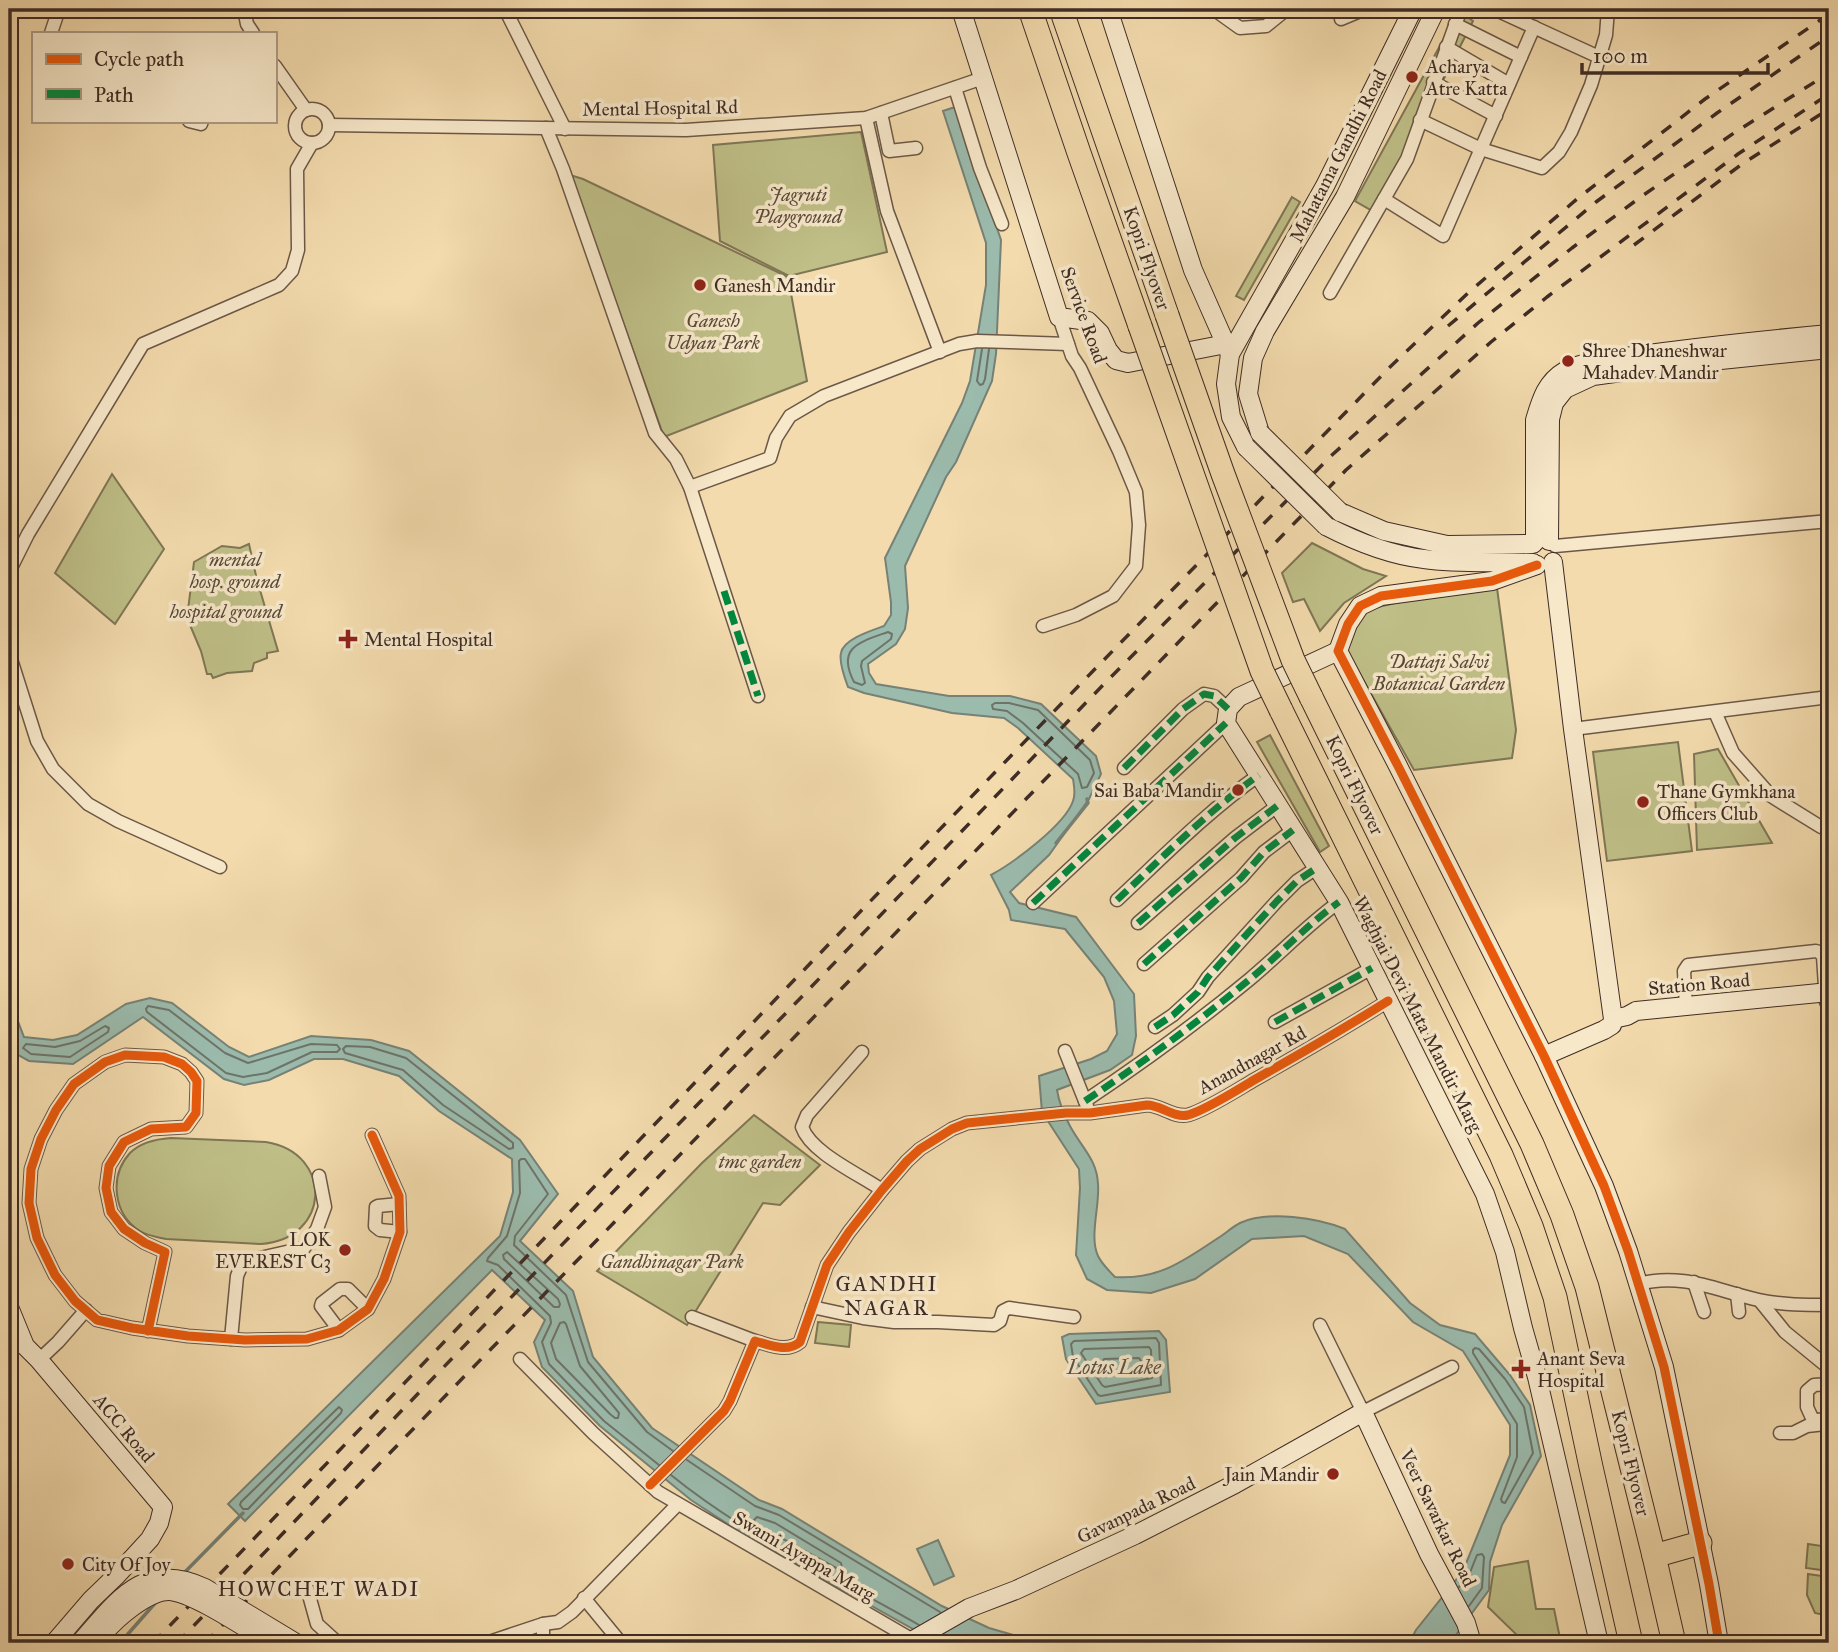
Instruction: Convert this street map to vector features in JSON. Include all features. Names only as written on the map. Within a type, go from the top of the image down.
[{"type":"highway","name":"Kopri Flyover","points":[[1030,9],[1262,671],[1501,1155],[1531,1226],[1555,1297],[1632,1643]]},
{"type":"highway","name":"Kopri Flyover","points":[[1061,9],[1223,474],[1293,660],[1532,1143],[1562,1215],[1587,1287],[1674,1643]]},
{"type":"highway","points":[[1654,1556],[1700,1543]]},
{"type":"street","points":[[51,32],[59,9]]},
{"type":"street","points":[[244,9],[247,30]]},
{"type":"street","points":[[505,9],[565,128]]},
{"type":"street","name":"Service Road","points":[[961,9],[1072,356],[1136,492],[1139,525],[1136,566],[1113,596],[1076,615],[1043,626]]},
{"type":"street","points":[[1108,9],[1193,270],[1228,349],[1226,384],[1231,417],[1246,447],[1326,526],[1368,545],[1422,559],[1458,562],[1829,521]]},
{"type":"street","points":[[1219,13],[1240,28],[1266,26],[1287,9]]},
{"type":"street","points":[[1341,19],[1365,9]]},
{"type":"street","name":"Mahatama Gandhi Road","points":[[1228,349],[1325,186],[1413,9]]},
{"type":"street","points":[[1345,197],[1360,150],[1426,9]]},
{"type":"street","name":"Mahatama Gandhi Road","points":[[1436,9],[1345,197],[1265,331],[1253,358],[1248,394],[1260,433],[1340,512],[1384,531],[1447,545],[1542,552]]},
{"type":"street","points":[[1330,293],[1407,159],[1461,9]]},
{"type":"street","points":[[1494,9],[1599,57]]},
{"type":"street","points":[[1420,120],[1481,149],[1542,168],[1559,152],[1571,132],[1591,85],[1606,35],[1608,9]]},
{"type":"street","points":[[1455,24],[1521,57]]},
{"type":"street","points":[[1384,199],[1443,236],[1534,27]]},
{"type":"street","points":[[1446,47],[1510,84]]},
{"type":"street","points":[[276,67],[306,110]]},
{"type":"street","name":"Mental Hospital Rd","points":[[329,125],[686,130],[866,118],[983,78]]},
{"type":"street","points":[[1433,82],[1496,116]]},
{"type":"street","points":[[955,88],[980,168],[1002,224]]},
{"type":"street","points":[[316,109],[326,115],[328,132],[321,141],[312,143],[299,138],[295,128],[297,118],[306,110],[316,109]]},
{"type":"street","points":[[881,113],[888,151],[916,148]]},
{"type":"street","points":[[866,118],[887,211],[940,352]]},
{"type":"street","points":[[546,128],[563,169],[655,433],[676,459],[690,487],[758,696]]},
{"type":"street","points":[[9,579],[12,566],[28,534],[143,344],[279,285],[292,271],[298,250],[297,169],[312,143]]},
{"type":"street","points":[[1325,186],[1360,150]]},
{"type":"street","points":[[1059,317],[1088,321],[1100,334],[1116,360],[1128,363],[1228,349],[1253,358]]},
{"type":"street","points":[[1711,1009],[1637,1020],[1620,1018],[1542,552],[1541,400],[1548,386],[1566,371],[1761,347],[1829,334]]},
{"type":"street","points":[[690,487],[770,458],[776,438],[790,416],[824,396],[959,344],[977,341],[1068,344]]},
{"type":"street","points":[[1761,347],[1829,349]]},
{"type":"street","points":[[1033,903],[1227,716],[1233,702],[1239,697],[1338,651],[1348,624],[1360,606],[1381,596],[1492,581],[1542,552]]},
{"type":"street","points":[[1338,651],[1544,1056],[1604,1186],[1628,1251],[1664,1367],[1719,1643]]},
{"type":"street","points":[[9,653],[37,741],[53,769],[88,804],[118,821],[220,867]]},
{"type":"street","points":[[1124,768],[1183,709],[1204,694],[1214,696],[1227,716]]},
{"type":"street","points":[[1573,729],[1829,697]]},
{"type":"street","points":[[1715,712],[1733,753],[1771,796],[1821,827],[1829,829]]},
{"type":"street","name":"Waghjai Devi Mata Mandir Marg","points":[[1227,716],[1277,806],[1339,902],[1485,1194],[1505,1252],[1562,1480],[1599,1643]]},
{"type":"street","points":[[1117,900],[1217,807],[1259,775]]},
{"type":"street","points":[[1138,923],[1235,838],[1277,806]]},
{"type":"street","points":[[1144,964],[1238,880],[1264,852],[1293,830]]},
{"type":"street","points":[[1155,1027],[1198,992],[1208,977],[1290,888],[1318,867]]},
{"type":"street","points":[[1065,1051],[1088,1107],[1238,989],[1339,902]]},
{"type":"street","points":[[1686,1007],[1684,971],[1688,965],[1816,951],[1822,954],[1826,964],[1828,997]]},
{"type":"street","points":[[1275,1022],[1372,968]]},
{"type":"street","name":"Station Road","points":[[1544,1056],[1604,1030],[1620,1018],[1636,1011],[1686,1007],[1711,1009],[1828,997]]},
{"type":"street","name":"Anandnagar Rd","points":[[755,1341],[787,1349],[800,1342],[827,1265],[849,1232],[907,1161],[920,1149],[952,1129],[985,1120],[1066,1113],[1088,1107],[1152,1105],[1168,1112],[1189,1114],[1230,1094],[1388,1001]]},
{"type":"street","points":[[862,1052],[807,1115],[802,1127],[810,1141],[882,1190]]},
{"type":"street","points":[[148,1331],[165,1252],[124,1229],[111,1212],[106,1188],[109,1166],[124,1143],[151,1129],[186,1127],[196,1113],[197,1081],[182,1064],[164,1057],[125,1055],[105,1062],[74,1084],[41,1139],[31,1169],[29,1203],[37,1238],[55,1275],[75,1301],[97,1320],[148,1331],[232,1339],[307,1339],[339,1330],[368,1309],[384,1279],[400,1233],[399,1196],[372,1135]]},
{"type":"street","points":[[232,1339],[237,1276],[243,1262],[304,1248],[317,1229],[325,1207],[319,1176]]},
{"type":"street","points":[[400,1204],[376,1207],[375,1226],[380,1230],[400,1233]]},
{"type":"street","points":[[1638,1284],[1652,1280],[1694,1282],[1760,1301],[1800,1305],[1829,1304]]},
{"type":"street","points":[[1694,1282],[1704,1312]]},
{"type":"street","points":[[339,1330],[321,1306],[340,1289],[348,1289],[368,1309]]},
{"type":"street","points":[[1737,1294],[1739,1312]]},
{"type":"street","points":[[1760,1301],[1785,1332],[1829,1368]]},
{"type":"street","name":"ACC Road","points":[[9,1307],[25,1346],[163,1507],[159,1523],[150,1539],[117,1575]]},
{"type":"street","points":[[812,1307],[894,1322],[994,1325],[1000,1321],[1003,1311],[1009,1308],[1074,1317]]},
{"type":"street","points":[[39,1360],[86,1310]]},
{"type":"street","points":[[655,1481],[724,1411],[755,1341],[692,1317]]},
{"type":"street","points":[[1320,1325],[1363,1412],[1452,1367]]},
{"type":"street","name":"Swami Ayappa Marg","points":[[520,1359],[593,1433],[655,1481],[658,1492],[915,1640]]},
{"type":"street","points":[[1829,1384],[1814,1385],[1807,1391],[1807,1407],[1812,1418],[1829,1421]]},
{"type":"street","name":"Veer Savarkar Road","points":[[1363,1412],[1429,1554],[1466,1623],[1472,1643]]},
{"type":"street","name":"Gavanpada Road","points":[[915,1640],[969,1608],[1108,1549],[1235,1484],[1363,1412]]},
{"type":"street","points":[[1780,1433],[1793,1433],[1807,1426],[1829,1421]]},
{"type":"street","points":[[486,1643],[542,1624],[558,1622],[678,1504]]},
{"type":"street","points":[[54,1643],[117,1575]]},
{"type":"street","points":[[107,1643],[117,1631],[120,1608],[117,1575]]},
{"type":"street","points":[[80,1643],[130,1590],[150,1581],[170,1578],[205,1588],[296,1643]]},
{"type":"street","points":[[307,1588],[317,1624],[338,1643]]},
{"type":"street","points":[[94,1643],[130,1608],[149,1597],[168,1591],[204,1604],[271,1643]]},
{"type":"street","points":[[584,1598],[621,1643]]},
{"type":"street","points":[[542,1624],[543,1643]]},
{"type":"green space","points":[[1459,11],[1473,21],[1376,213],[1355,201]]},
{"type":"green space","name":"Jagruti Playground","points":[[861,132],[887,252],[789,276],[720,241],[713,145]]},
{"type":"green space","name":"Ganesh Udyan Park","points":[[570,175],[788,277],[807,381],[664,437]]},
{"type":"green space","points":[[1292,197],[1300,202],[1244,300],[1236,296]]},
{"type":"green space","points":[[112,474],[164,549],[115,624],[55,573]]},
{"type":"green space","points":[[1312,543],[1363,569],[1386,576],[1344,603],[1320,631],[1304,599],[1293,602],[1282,573]]},
{"type":"green space","name":"hospital ground","points":[[249,544],[278,651],[267,653],[267,658],[254,663],[252,671],[227,673],[213,678],[211,674],[207,674],[187,618],[194,562],[222,546],[240,548]]},
{"type":"green space","name":"Dattaji Salvi Botanical Garden","points":[[1497,588],[1516,730],[1512,758],[1414,770],[1347,651],[1354,630],[1367,612],[1376,608]]},
{"type":"green space","points":[[1270,735],[1329,846],[1320,852],[1257,742]]},
{"type":"green space","name":"Thane Gymkhana Officers Club","points":[[1678,742],[1692,851],[1607,861],[1593,752]]},
{"type":"green space","points":[[1718,749],[1772,843],[1697,850],[1694,754]]},
{"type":"green space","name":"Gandhinagar Park","points":[[754,1115],[820,1165],[780,1205],[763,1203],[687,1325],[597,1271],[702,1163]]},
{"type":"green space","points":[[171,1138],[266,1142],[288,1149],[304,1162],[313,1178],[315,1195],[311,1212],[301,1228],[284,1239],[261,1244],[166,1239],[143,1233],[131,1224],[119,1205],[119,1172],[123,1162],[139,1146],[154,1140]]},
{"type":"green space","points":[[818,1322],[851,1325],[849,1347],[815,1343]]},
{"type":"green space","points":[[1808,1544],[1829,1547],[1829,1571],[1806,1568]]},
{"type":"green space","points":[[1528,1561],[1536,1609],[1554,1609],[1561,1643],[1525,1643],[1488,1607],[1494,1567]]},
{"type":"green space","points":[[1808,1574],[1829,1577],[1829,1613],[1815,1613],[1807,1595]]},
{"type":"water","points":[[955,107],[1001,240],[996,354],[992,381],[905,566],[908,608],[905,629],[896,644],[868,664],[869,673],[876,684],[949,696],[1010,696],[1041,704],[1096,756],[1101,774],[1089,799],[1049,855],[1010,892],[1019,903],[1076,917],[1134,994],[1136,1036],[1132,1055],[1110,1070],[1057,1090],[1068,1122],[1095,1167],[1098,1192],[1095,1248],[1108,1270],[1115,1277],[1158,1272],[1182,1261],[1237,1225],[1251,1219],[1293,1217],[1334,1225],[1345,1229],[1410,1303],[1440,1325],[1475,1334],[1510,1375],[1530,1405],[1541,1456],[1502,1525],[1490,1562],[1489,1590],[1450,1643],[1409,1643],[1416,1630],[1463,1571],[1510,1455],[1510,1425],[1463,1351],[1413,1322],[1348,1254],[1304,1236],[1252,1239],[1195,1279],[1151,1293],[1107,1290],[1087,1279],[1076,1255],[1079,1169],[1042,1112],[1039,1076],[1107,1051],[1117,1034],[1114,1001],[1104,977],[1065,929],[1011,920],[1009,910],[991,875],[1025,853],[1060,821],[1074,798],[1073,779],[1004,718],[952,713],[864,693],[848,687],[845,679],[841,661],[843,648],[859,636],[884,626],[891,615],[885,558],[962,403],[970,381],[986,285],[986,243],[943,111]]},
{"type":"water","points":[[9,998],[24,1037],[53,1040],[77,1035],[126,1004],[150,998],[172,1003],[229,1047],[249,1057],[311,1036],[371,1040],[409,1051],[520,1140],[558,1194],[520,1241],[573,1291],[593,1357],[652,1428],[759,1500],[782,1509],[942,1606],[989,1628],[1041,1643],[938,1643],[743,1534],[691,1500],[600,1426],[542,1367],[534,1342],[545,1320],[492,1270],[245,1521],[228,1504],[500,1236],[513,1192],[512,1159],[439,1111],[399,1076],[343,1059],[314,1059],[269,1080],[244,1085],[224,1079],[143,1017],[73,1064],[29,1061],[9,1047]]},
{"type":"water","name":"Lotus Lake","points":[[1159,1331],[1166,1340],[1170,1392],[1096,1404],[1066,1359],[1062,1337],[1069,1334]]},
{"type":"water","points":[[938,1540],[954,1576],[934,1585],[917,1549]]},
{"type":"waterway","points":[[1056,843],[1088,803],[1087,799]]},
{"type":"waterway","points":[[182,1575],[243,1513]]},
{"type":"waterway","points":[[120,1643],[157,1601]]},
{"type":"railway","points":[[153,1643],[1390,367],[1468,293],[1577,199],[1705,99],[1829,14]]},
{"type":"railway","points":[[1448,326],[1596,202],[1717,113],[1829,36]]},
{"type":"railway","points":[[177,1643],[1105,683],[1332,455],[1478,323],[1572,248],[1734,133],[1829,73]]},
{"type":"railway","points":[[205,1643],[1346,470],[1491,342],[1547,297],[1738,154],[1829,94]]},
{"type":"railway","points":[[1634,245],[1742,164],[1829,109]]},
{"type":"marked path","points":[[724,591],[758,696]]},
{"type":"marked path","points":[[1124,768],[1183,709],[1204,694],[1214,696],[1228,709]]},
{"type":"marked path","points":[[1033,903],[1226,723]]},
{"type":"marked path","points":[[1117,900],[1204,819],[1259,775]]},
{"type":"marked path","points":[[1138,923],[1235,838],[1277,806]]},
{"type":"marked path","points":[[1144,964],[1241,878],[1264,852],[1293,830]]},
{"type":"marked path","points":[[1155,1027],[1198,992],[1208,977],[1277,901],[1297,881],[1318,867]]},
{"type":"marked path","points":[[1085,1101],[1210,1011],[1339,902]]},
{"type":"marked path","points":[[1275,1022],[1372,968]]},
{"type":"cycle path","points":[[1537,565],[1492,581],[1381,596],[1360,606],[1348,624],[1338,651],[1544,1056],[1604,1186],[1628,1251],[1664,1367],[1719,1643]]},
{"type":"cycle path","points":[[650,1485],[724,1411],[755,1341],[784,1348],[800,1342],[827,1265],[882,1190],[920,1149],[967,1123],[1090,1113],[1147,1105],[1177,1115],[1188,1115],[1204,1109],[1388,1001]]},
{"type":"cycle path","points":[[148,1331],[165,1252],[124,1229],[111,1212],[106,1188],[109,1166],[124,1142],[151,1129],[186,1127],[196,1113],[197,1081],[182,1064],[164,1057],[125,1055],[105,1062],[74,1084],[41,1139],[31,1169],[29,1203],[37,1238],[55,1275],[75,1301],[97,1320],[132,1328],[188,1336],[245,1340],[307,1339],[339,1330],[368,1309],[384,1279],[400,1232],[399,1196],[372,1135]]},
{"type":"place","name":"Acharya Atre Katta","points":[[1412,77]]},
{"type":"place","name":"Ganesh Mandir","points":[[700,285]]},
{"type":"place","name":"Shree Dhaneshwar Mahadev Mandir","points":[[1568,361]]},
{"type":"place","name":"Mental Hospital","points":[[348,639]]},
{"type":"place","name":"Sai Baba Mandir","points":[[1238,790]]},
{"type":"place","name":"Thane Gymkhana Officers Club","points":[[1643,802]]},
{"type":"place","name":"LOK EVEREST C3","points":[[345,1250]]},
{"type":"place","name":"Anant Seva Hospital","points":[[1521,1369]]},
{"type":"place","name":"Jain Mandir","points":[[1333,1474]]},
{"type":"place","name":"City Of Joy","points":[[68,1564]]},
{"type":"district","name":"GANDHI NAGAR","points":[[887,1296]]},
{"type":"district","name":"HOWCHET WADI","points":[[319,1589]]},
{"type":"park label","name":"mental hosp. ground","points":[[235,570]]},
{"type":"park label","name":"tmc garden","points":[[760,1161]]}]
